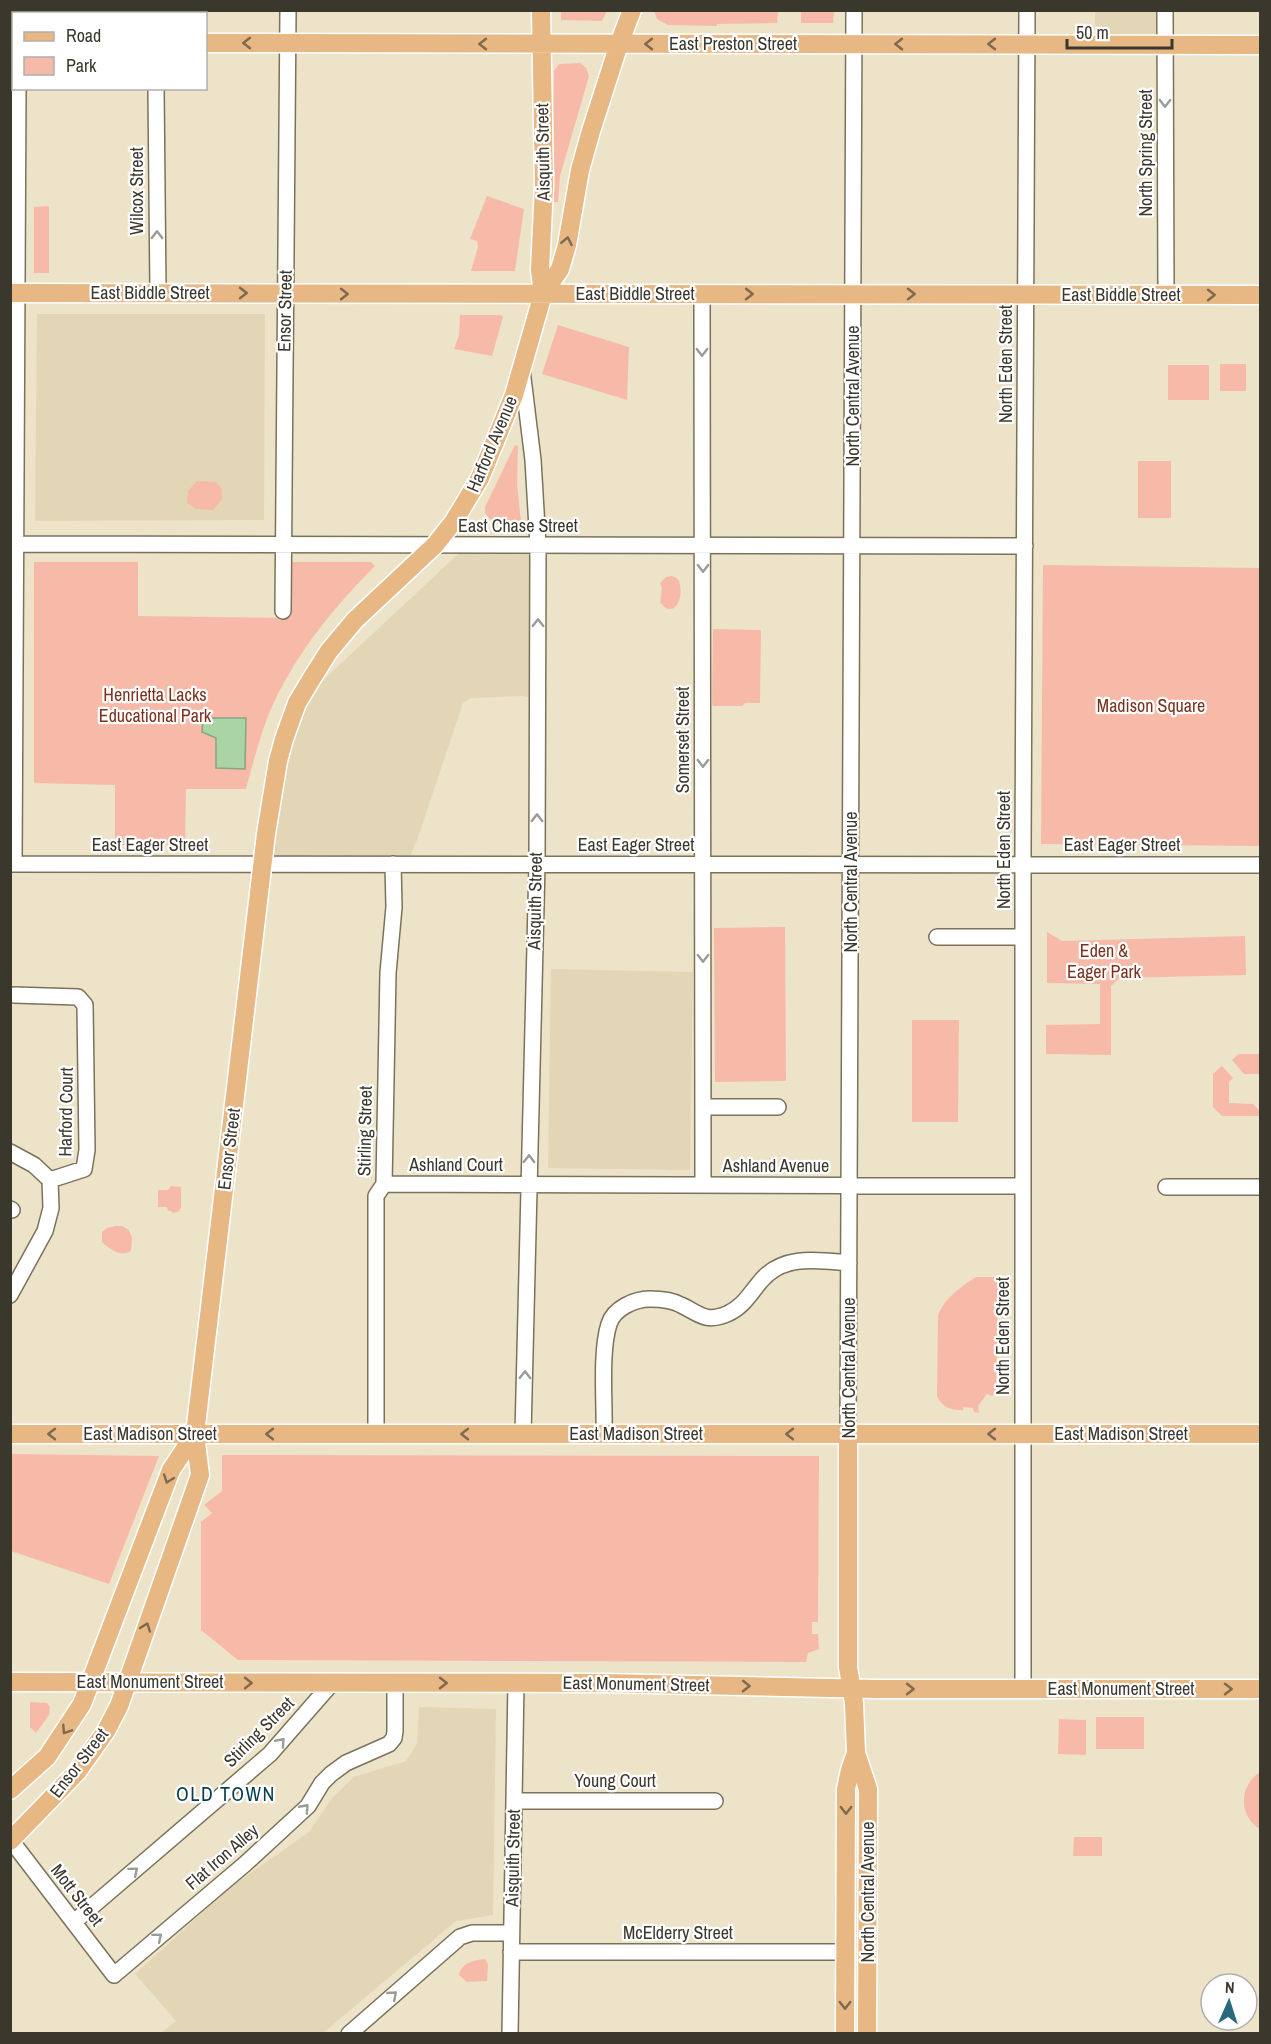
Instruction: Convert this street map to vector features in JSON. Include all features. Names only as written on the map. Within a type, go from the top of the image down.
[{"type":"main road","name":"Aisquith Street","points":[[541,10],[544,186],[540,270],[543,294]]},
{"type":"main road","name":"Harford Avenue","points":[[264,864],[266,834],[278,761],[297,703],[329,651],[349,628],[435,545],[454,521],[480,478],[522,369],[543,294],[560,269],[567,245],[580,170],[600,97],[632,10]]},
{"type":"main road","name":"East Preston Street","points":[[207,44],[1260,45]]},
{"type":"main road","name":"East Biddle Street","points":[[14,293],[1260,295]]},
{"type":"main road","name":"Ensor Street","points":[[11,1840],[77,1772],[94,1750],[119,1706],[200,1475],[195,1434],[264,864]]},
{"type":"main road","name":"East Madison Street","points":[[10,1434],[1260,1434]]},
{"type":"main road","name":"Ensor Street","points":[[10,1790],[47,1757],[79,1709],[171,1470],[195,1434]]},
{"type":"main road","name":"North Central Avenue","points":[[848,1434],[848,1667],[856,1753],[868,1789],[867,2034]]},
{"type":"main road","name":"East Monument Street","points":[[10,1682],[516,1683],[851,1688],[1260,1689]]},
{"type":"main road","name":"North Central Avenue","points":[[845,2034],[846,1789],[856,1753]]},
{"type":"main road","points":[[845,1906],[868,1906]]},
{"type":"street","name":"Ensor Street","points":[[283,611],[288,10]]},
{"type":"street","name":"North Central Avenue","points":[[848,1434],[854,10]]},
{"type":"street","name":"North Eden Street","points":[[1023,1689],[1023,865],[1027,10]]},
{"type":"street","name":"North Spring Street","points":[[1165,10],[1166,295]]},
{"type":"street","points":[[12,864],[14,207],[18,90]]},
{"type":"street","name":"Wilcox Street","points":[[156,90],[158,293]]},
{"type":"street","name":"Somerset Street","points":[[702,294],[703,1185]]},
{"type":"street","name":"Aisquith Street","points":[[522,369],[533,460],[538,545],[537,864],[523,1434]]},
{"type":"street","name":"East Chase Street","points":[[13,544],[1025,546]]},
{"type":"street","name":"East Eager Street","points":[[12,864],[1260,865]]},
{"type":"street","name":"Stirling Street","points":[[376,1434],[376,1196],[384,1184],[388,984],[394,907],[393,864]]},
{"type":"street","points":[[936,937],[1023,937]]},
{"type":"street","name":"Harford Court","points":[[10,1295],[45,1231],[51,1208],[50,1180],[84,1169],[87,1150],[85,1005],[78,997],[14,995]]},
{"type":"street","points":[[703,1107],[778,1107]]},
{"type":"street","points":[[10,1152],[33,1165],[50,1180]]},
{"type":"street","name":"Ashland Court","points":[[384,1184],[529,1185]]},
{"type":"street","name":"Ashland Avenue","points":[[529,1185],[1023,1186]]},
{"type":"street","points":[[1166,1187],[1260,1187]]},
{"type":"street","points":[[604,1434],[604,1374],[609,1323],[617,1312],[627,1305],[640,1299],[669,1301],[710,1319],[724,1315],[743,1304],[766,1274],[786,1263],[814,1260],[849,1263]]},
{"type":"street","name":"Stirling Street","points":[[74,1922],[270,1754],[332,1683]]},
{"type":"street","name":"Flat Iron Alley","points":[[114,1975],[287,1826],[308,1806],[322,1783],[331,1774],[346,1763],[389,1744],[394,1738],[395,1731],[395,1683]]},
{"type":"street","name":"Aisquith Street","points":[[510,2034],[516,1683]]},
{"type":"street","name":"Young Court","points":[[514,1801],[715,1801]]},
{"type":"street","name":"Mott Street","points":[[11,1840],[114,1975]]},
{"type":"street","points":[[349,2034],[460,1937],[472,1933],[511,1933]]},
{"type":"street","name":"McElderry Street","points":[[511,1952],[846,1952]]},
{"type":"shaded area","points":[[1095,11],[1167,11],[1165,44],[1095,47]]},
{"type":"shaded area","points":[[37,314],[265,314],[264,520],[35,521]]},
{"type":"shaded area","points":[[471,542],[540,543],[538,699],[522,696],[471,698],[463,703],[417,840],[406,865],[261,866],[268,822],[304,698]]},
{"type":"shaded area","points":[[203,718],[246,718],[245,769],[216,768],[216,738],[202,732]]},
{"type":"shaded area","points":[[551,969],[693,972],[690,1170],[548,1168]]},
{"type":"shaded area","points":[[419,1707],[496,1709],[493,1915],[456,1921],[323,2033],[161,2033],[176,2021],[135,1974],[232,1886],[309,1832],[333,1797],[354,1777],[406,1761],[417,1744]]},
{"type":"green space","points":[[561,10],[607,11],[602,21],[561,20]]},
{"type":"green space","points":[[654,11],[778,11],[777,23],[717,24],[717,26],[668,25],[657,19]]},
{"type":"green space","points":[[801,11],[834,11],[833,23],[801,23]]},
{"type":"green space","points":[[580,63],[586,68],[589,76],[560,176],[558,202],[553,202],[554,71],[559,64]]},
{"type":"green space","points":[[487,196],[524,209],[515,271],[471,271],[478,247],[477,241],[470,239]]},
{"type":"green space","points":[[49,206],[49,273],[34,273],[34,207]]},
{"type":"green space","points":[[460,315],[501,315],[503,317],[492,356],[454,349],[459,335]]},
{"type":"green space","points":[[558,325],[629,347],[627,400],[542,374]]},
{"type":"green space","points":[[1220,364],[1246,364],[1246,391],[1220,391]]},
{"type":"green space","points":[[1168,365],[1209,365],[1209,400],[1168,400]]},
{"type":"green space","points":[[515,445],[518,446],[517,484],[521,522],[517,525],[494,524],[485,513],[485,507]]},
{"type":"green space","points":[[1138,461],[1171,461],[1171,518],[1138,518]]},
{"type":"green space","points":[[197,481],[216,482],[222,489],[222,499],[213,510],[196,509],[187,503],[188,491]]},
{"type":"green space","name":"Henrietta Lacks Educational Park","points":[[34,562],[138,562],[138,616],[288,618],[289,562],[371,562],[375,566],[318,630],[284,683],[265,723],[246,789],[186,789],[185,845],[115,845],[115,785],[34,783]]},
{"type":"green space","name":"Madison Square","points":[[1043,565],[1260,568],[1260,846],[1041,844]]},
{"type":"green space","points":[[666,577],[677,578],[681,591],[678,603],[670,609],[665,608],[660,602],[662,589],[660,583]]},
{"type":"green space","points":[[713,629],[761,630],[760,703],[745,703],[742,706],[713,706]]},
{"type":"green space","points":[[785,927],[786,1081],[715,1082],[714,928]]},
{"type":"green space","name":"Eden & Eager Park","points":[[1047,932],[1062,941],[1245,936],[1246,975],[1120,978],[1111,986],[1111,1055],[1046,1054],[1046,1025],[1100,1024],[1100,984],[1047,983]]},
{"type":"green space","points":[[912,1020],[959,1020],[958,1122],[912,1122]]},
{"type":"green space","points":[[1239,1054],[1260,1054],[1260,1084],[1259,1074],[1244,1074],[1232,1060]]},
{"type":"green space","points":[[1222,1066],[1233,1078],[1229,1082],[1229,1103],[1253,1104],[1260,1111],[1260,1116],[1222,1116],[1213,1107],[1213,1074]]},
{"type":"green space","points":[[171,1186],[181,1187],[181,1208],[178,1212],[172,1213],[167,1207],[158,1207],[158,1190],[168,1190]]},
{"type":"green space","points":[[116,1226],[129,1230],[132,1238],[131,1251],[127,1253],[112,1250],[102,1242],[102,1232]]},
{"type":"green space","points":[[976,1277],[998,1277],[996,1393],[992,1396],[987,1394],[978,1406],[979,1413],[974,1412],[973,1408],[963,1407],[963,1410],[954,1410],[947,1408],[937,1396],[938,1316],[949,1298]]},
{"type":"green space","points":[[11,1454],[159,1456],[109,1584],[11,1551]]},
{"type":"green space","points":[[222,1455],[819,1456],[818,1622],[812,1622],[812,1634],[818,1634],[819,1649],[808,1653],[806,1662],[238,1660],[201,1630],[201,1522],[212,1513],[204,1505],[222,1491]]},
{"type":"green space","points":[[30,1702],[47,1703],[50,1707],[49,1715],[36,1733],[30,1727]]},
{"type":"green space","points":[[1096,1717],[1144,1717],[1144,1749],[1096,1749]]},
{"type":"green space","points":[[1059,1719],[1086,1720],[1086,1755],[1058,1754]]},
{"type":"green space","points":[[1260,1772],[1260,1829],[1248,1817],[1244,1801],[1248,1785]]},
{"type":"green space","points":[[1074,1837],[1102,1837],[1102,1856],[1073,1856]]},
{"type":"green space","points":[[485,1959],[488,1964],[487,1981],[467,1982],[459,1975],[465,1965],[472,1961]]},
{"type":"district","name":"OLD TOWN","points":[[226,1794]]}]
